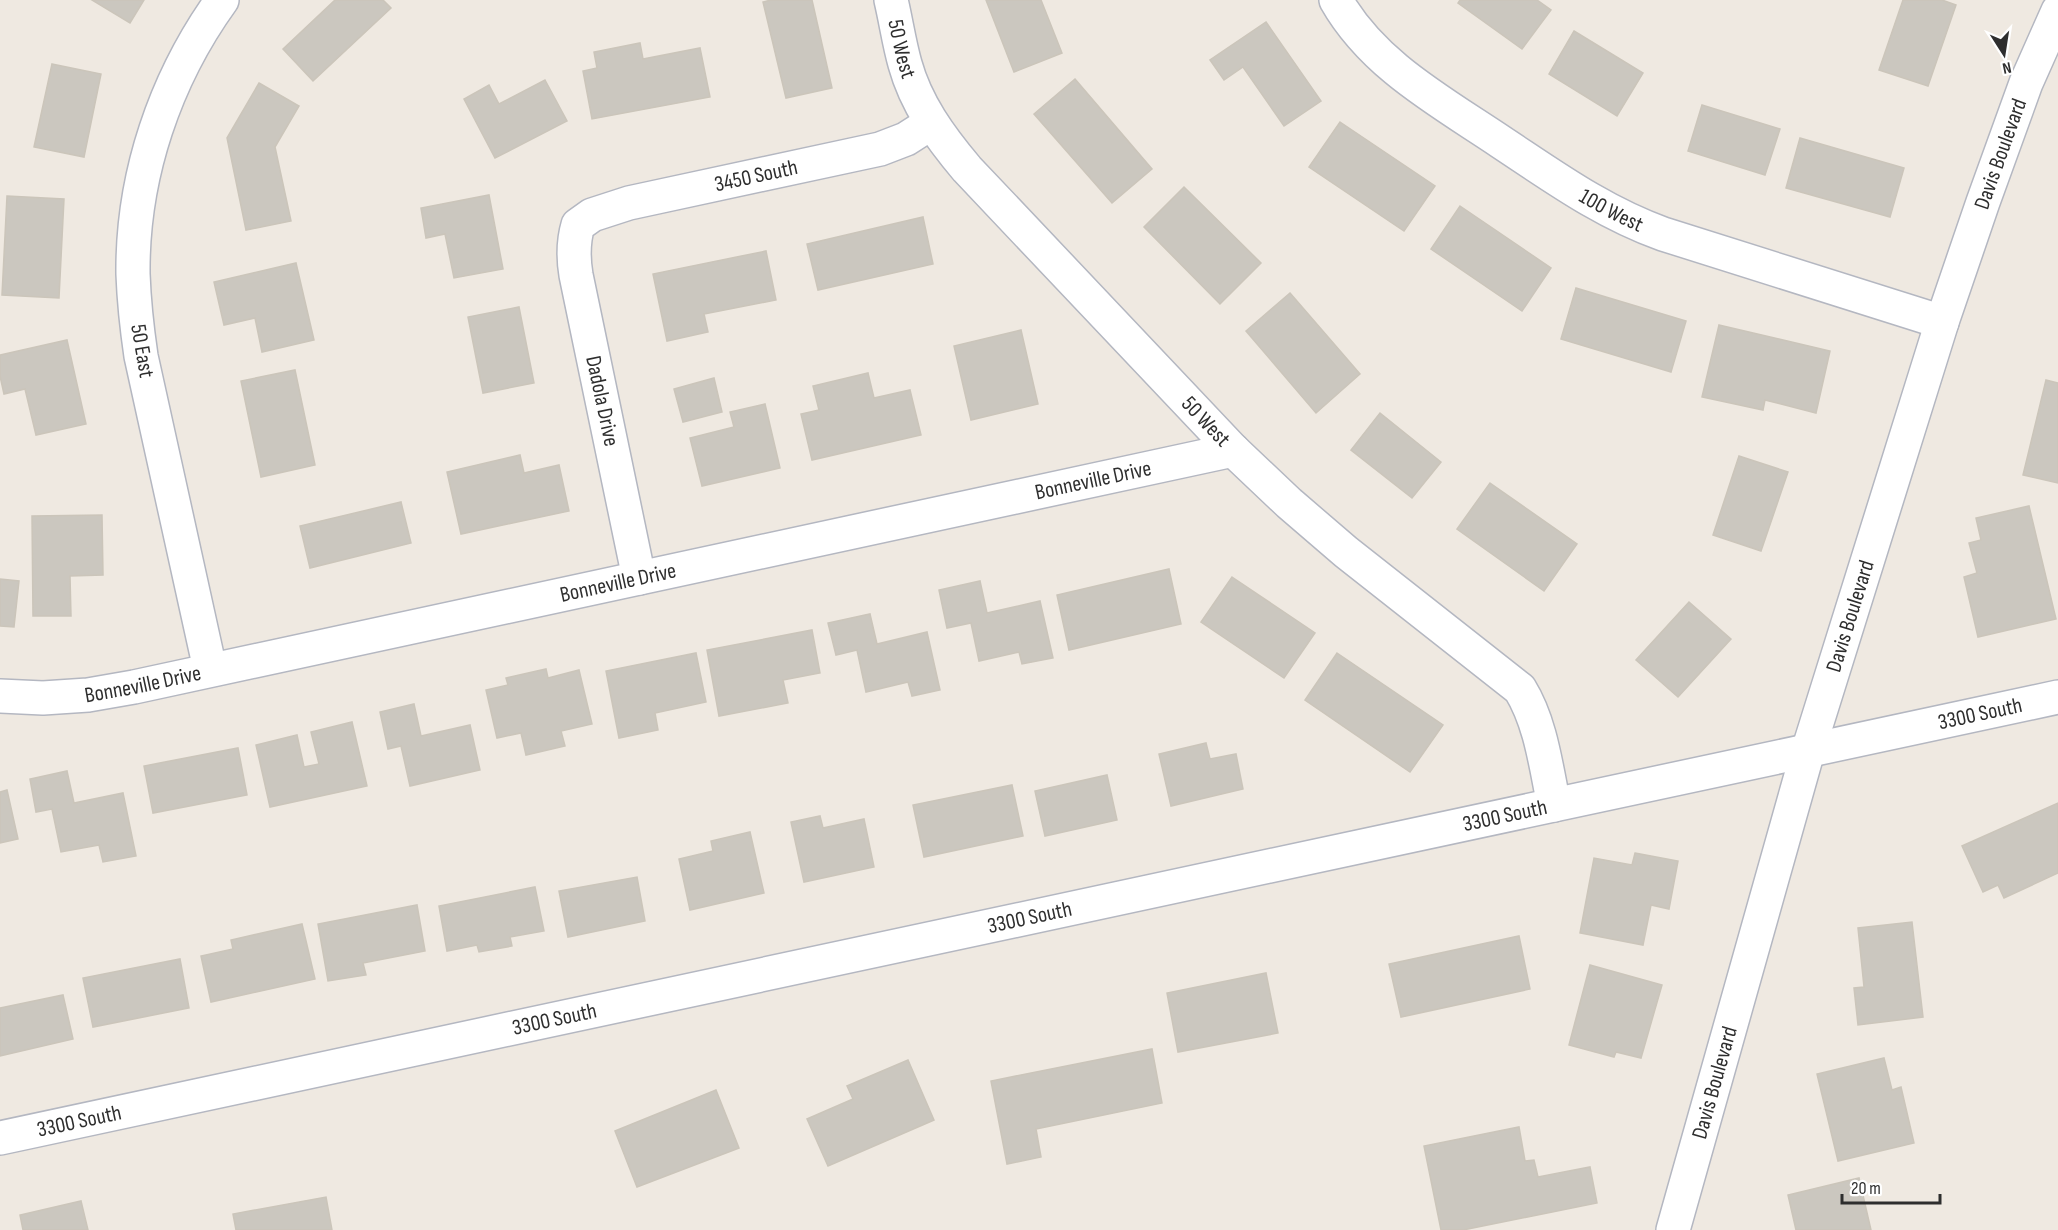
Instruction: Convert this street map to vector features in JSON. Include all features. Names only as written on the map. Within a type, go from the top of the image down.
[{"type":"street","name":"50 East","points":[[210,669],[141,356],[135,315],[133,273],[140,192],[161,112],[196,37],[222,0]]},
{"type":"street","name":"50 West","points":[[891,0],[905,65],[916,94],[931,123],[967,169],[1233,450],[1288,504],[1520,689],[1529,704],[1539,735],[1554,805]]},
{"type":"street","name":"100 West","points":[[1336,0],[1343,13],[1366,42],[1393,68],[1422,90],[1589,201],[1630,222],[1663,234],[1942,322]]},
{"type":"street","name":"Davis Boulevard","points":[[1673,1230],[1808,751],[1942,322],[2026,83],[2058,11]]},
{"type":"street","name":"3450 South","points":[[578,225],[592,215],[629,202],[880,149],[906,139],[931,123]]},
{"type":"street","name":"Dadola Drive","points":[[578,225],[573,250],[576,274],[639,578]]},
{"type":"street","name":"Bonneville Drive","points":[[0,696],[43,698],[88,695],[134,687],[1233,450]]},
{"type":"street","name":"3300 South","points":[[0,1138],[2058,697]]},
{"type":"building","points":[[92,0],[144,0],[130,23]]},
{"type":"building","points":[[335,0],[383,0],[391,8],[313,81],[283,49]]},
{"type":"building","points":[[812,0],[832,88],[786,98],[763,2]]},
{"type":"building","points":[[986,0],[1041,0],[1062,53],[1014,72]]},
{"type":"building","points":[[1460,0],[1537,0],[1551,10],[1522,49],[1458,3]]},
{"type":"building","points":[[1903,0],[1942,0],[1956,5],[1928,86],[1879,70]]},
{"type":"building","points":[[1266,22],[1321,101],[1284,126],[1243,67],[1224,80],[1210,60]]},
{"type":"building","points":[[1574,31],[1643,73],[1617,116],[1549,74]]},
{"type":"building","points":[[640,43],[643,59],[700,48],[710,97],[592,119],[583,71],[597,68],[594,52]]},
{"type":"building","points":[[52,64],[101,74],[84,157],[34,147]]},
{"type":"building","points":[[1075,79],[1152,169],[1112,203],[1034,114]]},
{"type":"building","points":[[545,80],[567,121],[495,158],[464,99],[489,85],[499,104]]},
{"type":"building","points":[[259,83],[299,106],[275,147],[291,221],[246,230],[227,138]]},
{"type":"building","points":[[1702,105],[1780,129],[1765,175],[1688,151]]},
{"type":"building","points":[[1340,122],[1435,186],[1404,231],[1309,167]]},
{"type":"building","points":[[1800,138],[1904,168],[1890,217],[1786,188]]},
{"type":"building","points":[[1184,187],[1261,263],[1220,304],[1144,227]]},
{"type":"building","points":[[489,195],[503,269],[454,278],[445,234],[426,238],[421,208]]},
{"type":"building","points":[[7,196],[64,199],[59,298],[2,295]]},
{"type":"building","points":[[1460,206],[1551,268],[1522,311],[1431,249]]},
{"type":"building","points":[[923,217],[933,264],[818,290],[807,244]]},
{"type":"building","points":[[766,251],[776,300],[704,314],[708,332],[667,341],[653,274]]},
{"type":"building","points":[[296,263],[314,340],[262,352],[255,318],[224,325],[214,282]]},
{"type":"building","points":[[1576,288],[1686,321],[1671,372],[1561,339]]},
{"type":"building","points":[[1290,293],[1360,374],[1316,413],[1246,331]]},
{"type":"building","points":[[519,307],[534,383],[483,393],[468,317]]},
{"type":"building","points":[[1719,325],[1830,351],[1816,413],[1765,400],[1763,410],[1702,397]]},
{"type":"building","points":[[1021,330],[1038,404],[971,420],[954,346]]},
{"type":"building","points":[[67,340],[86,424],[36,435],[25,389],[4,394],[0,376],[0,355]]},
{"type":"building","points":[[295,370],[315,465],[261,477],[241,381]]},
{"type":"building","points":[[868,373],[874,398],[910,390],[921,435],[812,460],[801,414],[819,410],[813,386]]},
{"type":"building","points":[[714,378],[722,412],[683,422],[674,389]]},
{"type":"building","points":[[2046,380],[2058,383],[2058,483],[2023,475]]},
{"type":"building","points":[[765,404],[780,468],[702,486],[690,438],[734,427],[730,412]]},
{"type":"building","points":[[1380,413],[1441,462],[1412,498],[1351,450]]},
{"type":"building","points":[[520,455],[524,473],[559,465],[569,511],[461,534],[447,472]]},
{"type":"building","points":[[1739,456],[1788,472],[1761,551],[1713,535]]},
{"type":"building","points":[[1490,483],[1577,544],[1544,591],[1457,529]]},
{"type":"building","points":[[401,502],[411,543],[310,568],[300,526]]},
{"type":"building","points":[[2029,506],[2056,619],[1978,637],[1964,577],[1977,573],[1969,543],[1981,540],[1976,518]]},
{"type":"building","points":[[102,515],[103,575],[70,576],[71,616],[33,616],[32,516]]},
{"type":"building","points":[[1169,569],[1181,624],[1069,650],[1057,595]]},
{"type":"building","points":[[1232,577],[1315,633],[1284,678],[1201,622]]},
{"type":"building","points":[[0,579],[19,581],[14,627],[0,626]]},
{"type":"building","points":[[980,581],[987,613],[1040,601],[1053,658],[1022,664],[1019,652],[979,661],[971,623],[947,628],[939,590]]},
{"type":"building","points":[[1689,602],[1731,639],[1678,697],[1636,660]]},
{"type":"building","points":[[870,614],[877,644],[927,632],[940,690],[912,696],[908,682],[866,692],[857,650],[836,655],[828,623]]},
{"type":"building","points":[[812,630],[820,673],[783,680],[788,703],[719,716],[707,650]]},
{"type":"building","points":[[696,653],[706,702],[655,713],[658,730],[619,738],[606,671]]},
{"type":"building","points":[[1337,653],[1443,725],[1410,772],[1305,700]]},
{"type":"building","points":[[546,669],[548,678],[579,670],[592,724],[561,731],[565,746],[526,755],[521,733],[497,738],[486,690],[508,685],[506,678]]},
{"type":"building","points":[[414,704],[421,736],[470,725],[480,770],[410,786],[401,746],[388,749],[380,712]]},
{"type":"building","points":[[352,722],[367,786],[270,807],[256,745],[297,735],[304,767],[319,764],[311,732]]},
{"type":"building","points":[[1206,743],[1210,759],[1236,754],[1243,789],[1171,806],[1159,754]]},
{"type":"building","points":[[238,748],[247,795],[153,813],[144,766]]},
{"type":"building","points":[[67,771],[74,803],[123,793],[136,856],[103,862],[99,845],[61,852],[52,809],[36,812],[30,779]]},
{"type":"building","points":[[1107,775],[1117,820],[1045,836],[1035,791]]},
{"type":"building","points":[[1012,785],[1023,836],[924,857],[913,805]]},
{"type":"building","points":[[7,790],[18,839],[0,843],[0,792]]},
{"type":"building","points":[[2058,803],[2058,873],[2004,898],[1998,885],[1983,892],[1962,846]]},
{"type":"building","points":[[820,816],[823,828],[864,819],[874,867],[804,882],[791,822]]},
{"type":"building","points":[[750,832],[764,893],[690,910],[679,859],[713,851],[711,841]]},
{"type":"building","points":[[1635,853],[1678,861],[1669,909],[1651,905],[1643,945],[1580,933],[1594,858],[1632,865]]},
{"type":"building","points":[[637,877],[645,921],[568,937],[559,891]]},
{"type":"building","points":[[535,887],[544,931],[510,937],[512,946],[479,952],[477,945],[447,951],[439,906]]},
{"type":"building","points":[[417,905],[425,951],[363,963],[366,975],[328,981],[318,924]]},
{"type":"building","points":[[1912,922],[1923,1017],[1858,1025],[1854,988],[1864,987],[1858,928]]},
{"type":"building","points":[[302,924],[315,979],[211,1002],[201,956],[233,949],[231,940]]},
{"type":"building","points":[[1519,936],[1530,989],[1401,1017],[1389,964]]},
{"type":"building","points":[[180,959],[189,1008],[93,1027],[83,978]]},
{"type":"building","points":[[1590,965],[1662,985],[1641,1058],[1616,1052],[1614,1057],[1569,1045]]},
{"type":"building","points":[[1266,973],[1278,1033],[1178,1052],[1167,993]]},
{"type":"building","points":[[63,995],[73,1039],[0,1056],[0,1008]]},
{"type":"building","points":[[1152,1049],[1162,1103],[1036,1129],[1041,1157],[1007,1164],[991,1081]]},
{"type":"building","points":[[1884,1058],[1892,1090],[1901,1087],[1914,1143],[1838,1161],[1817,1074]]},
{"type":"building","points":[[908,1060],[934,1120],[828,1166],[807,1119],[853,1099],[847,1086]]},
{"type":"building","points":[[716,1090],[739,1148],[637,1187],[615,1131]]},
{"type":"building","points":[[1519,1127],[1525,1161],[1534,1160],[1538,1177],[1590,1167],[1597,1203],[1463,1230],[1441,1230],[1424,1146]]},
{"type":"building","points":[[1859,1178],[1871,1230],[1796,1230],[1788,1195]]},
{"type":"building","points":[[326,1197],[332,1230],[236,1230],[233,1214]]},
{"type":"building","points":[[81,1201],[88,1230],[23,1230],[20,1215]]}]
